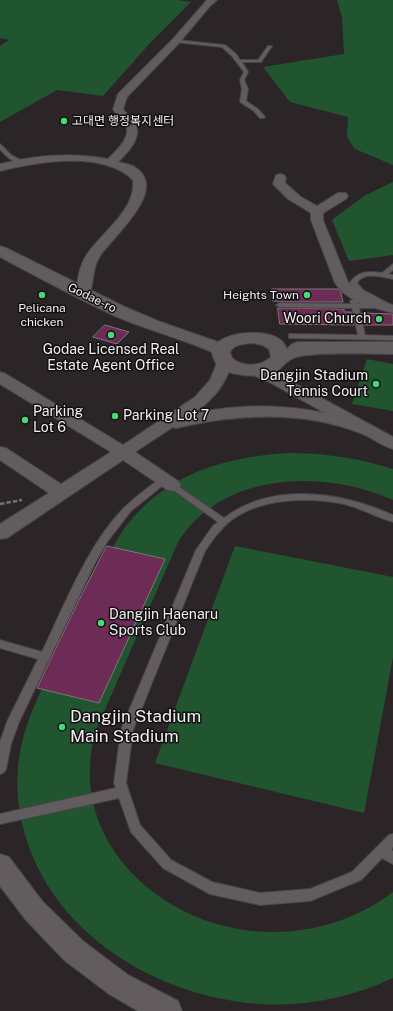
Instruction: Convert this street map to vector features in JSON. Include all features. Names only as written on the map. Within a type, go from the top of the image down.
[{"type":"street","points":[[111,162],[126,146],[132,134],[131,125],[118,109],[122,96],[176,41],[207,4],[213,0]]},
{"type":"street","points":[[0,168],[22,163],[69,158],[111,162],[130,169],[141,181],[140,194],[135,204],[94,254],[84,280],[83,294]]},
{"type":"street","points":[[280,178],[279,184],[284,190],[296,200],[317,211]]},
{"type":"street","points":[[317,211],[342,196]]},
{"type":"street","points":[[317,211],[317,220],[342,283],[354,300],[389,308]]},
{"type":"street","name":"Godae-ro","points":[[0,251],[83,294],[132,317],[187,335]]},
{"type":"street","points":[[187,335],[238,339],[259,338],[275,355],[276,374],[286,385]]},
{"type":"street","points":[[187,335],[232,366],[286,385],[361,428],[393,444]]},
{"type":"street","points":[[232,366],[228,343],[238,339]]},
{"type":"street","points":[[232,366],[265,369],[275,355],[311,349],[393,348]]},
{"type":"street","points":[[0,533],[201,400],[232,366]]},
{"type":"street","points":[[0,378],[123,452],[168,482]]},
{"type":"street","points":[[162,427],[209,415],[261,410],[310,415],[361,428]]},
{"type":"street","points":[[0,452],[62,492]]},
{"type":"street","points":[[0,865],[28,903],[60,938],[84,959],[125,989],[168,1011]]},
{"type":"lane","points":[[176,41],[223,46],[234,55],[246,72],[242,80],[246,89],[243,102],[256,110],[262,117]]},
{"type":"lane","points":[[239,61],[259,61],[270,47]]},
{"type":"lane","points":[[0,146],[10,156],[22,163]]},
{"type":"lane","points":[[383,275],[393,266]]},
{"type":"lane","points":[[389,308],[361,291],[354,284],[354,280],[360,276],[372,274],[393,277]]},
{"type":"lane","points":[[280,305],[354,300],[362,337]]},
{"type":"lane","points":[[292,336],[393,338]]},
{"type":"lane","points":[[0,769],[5,744],[13,722],[44,657],[103,540],[128,509],[168,482],[224,522]]},
{"type":"lane","points":[[393,519],[352,502],[332,498],[307,496],[283,498],[260,503],[239,512],[224,522],[210,536],[202,550],[127,730],[119,764],[125,805],[135,827],[147,844],[161,859],[179,872],[193,881],[214,890],[237,896],[266,900],[284,900],[323,892],[353,878],[388,855],[393,839]]},
{"type":"lane","points":[[0,644],[44,657]]},
{"type":"lane","points":[[0,814],[0,819],[122,792]]},
{"type":"green space","points":[[0,0],[178,0],[191,2],[150,43],[103,96],[57,90],[0,122],[0,46],[9,40],[0,38]]},
{"type":"green space","points":[[337,0],[393,0],[393,165],[355,149],[347,137],[348,117],[290,102],[263,67],[344,54],[342,17]]},
{"type":"green space","points":[[393,182],[393,255],[349,261],[332,220],[364,196]]},
{"type":"green space","name":"Dangjin Stadium Tennis Court","points":[[367,359],[393,364],[393,411],[352,404]]},
{"type":"green space","name":"Dangjin Stadium Main Stadium","points":[[288,453],[341,457],[393,469],[393,500],[366,490],[336,484],[306,481],[276,483],[247,489],[220,501],[197,519],[178,542],[96,730],[90,771],[95,808],[109,843],[132,873],[161,897],[195,916],[232,928],[272,932],[304,930],[350,917],[365,910],[393,892],[393,978],[362,990],[329,999],[278,1005],[219,998],[179,987],[140,969],[104,947],[73,919],[48,886],[29,848],[19,806],[18,772],[19,756],[27,724],[39,695],[105,562],[129,522],[153,498],[171,485],[203,470],[236,460],[271,454]]},
{"type":"green space","points":[[235,546],[393,577],[393,657],[364,813],[155,763]]},
{"type":"building","name":"Heights Town","points":[[272,289],[338,289],[341,293],[343,302],[278,302],[273,301]]},
{"type":"building","points":[[278,308],[344,309],[344,312],[351,312],[354,325],[280,324]]},
{"type":"building","points":[[362,313],[393,314],[393,325],[364,325]]},
{"type":"building","points":[[105,325],[129,332],[117,344],[93,337]]},
{"type":"building","name":"Dangjin Haenaru Sports Club","points":[[107,546],[165,559],[99,703],[37,688],[78,602]]},
{"type":"place","name":"고대면 행정복지센터","points":[[64,121]]},
{"type":"place","name":"Pelicana chicken","points":[[42,295]]},
{"type":"place","name":"Heights Town","points":[[307,295]]},
{"type":"place","name":"Woori Church","points":[[379,319]]},
{"type":"place","name":"Godae Licensed Real Estate Agent Office","points":[[111,335]]},
{"type":"place","name":"Dangjin Stadium Tennis Court","points":[[376,384]]},
{"type":"place","name":"Parking Lot 7","points":[[115,416]]},
{"type":"place","name":"Parking Lot 6","points":[[25,420]]},
{"type":"place","name":"Dangjin Haenaru Sports Club","points":[[101,623]]},
{"type":"place","name":"Dangjin Stadium Main Stadium","points":[[62,727]]}]
